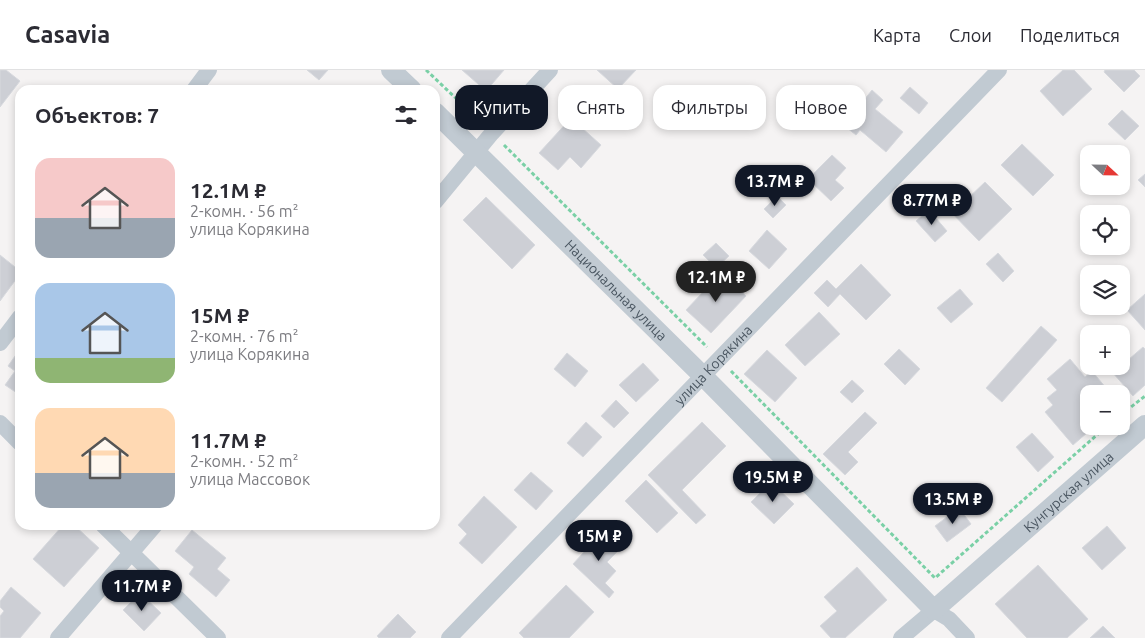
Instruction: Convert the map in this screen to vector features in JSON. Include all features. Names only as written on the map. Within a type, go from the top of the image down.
[{"type":"street","points":[[198,85],[209,70]]},
{"type":"street","points":[[391,70],[407,85]]},
{"type":"street","points":[[440,196],[478,153],[492,133],[550,70]]},
{"type":"street","name":"улица Корякина","points":[[449,638],[721,360],[999,70]]},
{"type":"street","name":"Национальная улица","points":[[440,117],[704,377],[934,610],[949,619],[967,638]]},
{"type":"street","points":[[0,343],[15,324]]},
{"type":"street","points":[[0,423],[15,438]]},
{"type":"street","name":"Кунгурская улица","points":[[901,638],[1145,424]]},
{"type":"street","points":[[108,530],[218,638]]},
{"type":"street","points":[[58,638],[150,530]]},
{"type":"path","points":[[426,70],[721,360],[935,578],[1097,435]]},
{"type":"path","points":[[1130,408],[1145,396]]},
{"type":"building","points":[[0,70],[6,70],[20,81],[15,85],[0,107]]},
{"type":"building","points":[[307,70],[328,70],[319,80]]},
{"type":"building","points":[[462,70],[504,70],[491,85],[479,85]]},
{"type":"building","points":[[597,70],[636,70],[622,85],[614,85]]},
{"type":"building","points":[[1063,70],[1074,70],[1092,89],[1063,116],[1040,91]]},
{"type":"building","points":[[1105,70],[1134,70],[1140,76],[1124,92],[1104,72]]},
{"type":"building","points":[[910,87],[928,103],[919,114],[900,98]]},
{"type":"building","points":[[872,90],[883,100],[875,109],[903,132],[886,152],[860,130],[866,130],[866,98]]},
{"type":"building","points":[[1122,110],[1139,126],[1125,140],[1108,124]]},
{"type":"building","points":[[560,130],[584,130],[601,145],[581,168],[570,157],[558,170],[539,153]]},
{"type":"building","points":[[850,130],[860,130],[856,135]]},
{"type":"building","points":[[1022,144],[1054,175],[1033,196],[1001,165]]},
{"type":"building","points":[[832,155],[846,168],[835,180],[844,188],[831,201],[808,179]]},
{"type":"building","points":[[1145,174],[1145,187],[1138,180]]},
{"type":"building","points":[[985,182],[1012,209],[979,241],[947,208],[958,197],[964,202]]},
{"type":"building","points":[[777,196],[786,205],[773,218],[764,209]]},
{"type":"building","points":[[486,197],[535,245],[512,269],[463,220]]},
{"type":"building","points":[[929,210],[947,231],[935,242],[916,221]]},
{"type":"building","points":[[767,230],[787,249],[769,269],[749,251]]},
{"type":"building","points":[[716,243],[729,256],[716,268],[703,255]]},
{"type":"building","points":[[998,253],[1014,271],[1003,282],[986,264]]},
{"type":"building","points":[[0,255],[15,267],[15,281],[0,301]]},
{"type":"building","points":[[861,264],[891,295],[866,320],[840,294],[828,307],[814,293],[827,280],[836,289]]},
{"type":"building","points":[[721,273],[746,296],[711,333],[686,310]]},
{"type":"building","points":[[960,289],[973,304],[951,323],[937,308]]},
{"type":"building","points":[[1145,294],[1145,330],[1130,313],[1130,307]]},
{"type":"building","points":[[819,312],[840,334],[805,366],[785,345]]},
{"type":"building","points":[[1041,326],[1057,340],[1002,402],[986,388]]},
{"type":"building","points":[[1143,347],[1145,349],[1145,385],[1133,396],[1130,393],[1130,385],[1123,385],[1115,375],[1130,375],[1130,358]]},
{"type":"building","points":[[899,349],[920,369],[905,385],[884,364]]},
{"type":"building","points":[[767,350],[797,378],[775,402],[744,374]]},
{"type":"building","points":[[567,353],[588,371],[575,387],[554,369]]},
{"type":"building","points":[[15,356],[15,371],[8,366]]},
{"type":"building","points":[[1070,359],[1080,371],[1080,375],[1085,377],[1087,375],[1095,375],[1104,385],[1080,385],[1080,435],[1085,435],[1073,445],[1045,412],[1053,405],[1047,398],[1057,390],[1047,379]]},
{"type":"building","points":[[643,363],[659,380],[636,402],[619,385]]},
{"type":"building","points":[[15,371],[15,392],[5,385]]},
{"type":"building","points":[[852,380],[864,391],[852,403],[840,392]]},
{"type":"building","points":[[616,400],[629,413],[614,428],[601,416]]},
{"type":"building","points":[[865,412],[877,423],[848,452],[858,462],[845,475],[823,454]]},
{"type":"building","points":[[586,422],[602,437],[583,457],[567,443]]},
{"type":"building","points":[[702,422],[726,446],[682,490],[706,515],[696,524],[648,475]]},
{"type":"building","points":[[1032,433],[1054,457],[1038,472],[1016,447]]},
{"type":"building","points":[[531,472],[553,491],[536,510],[514,490]]},
{"type":"building","points":[[646,480],[678,513],[657,533],[625,501]]},
{"type":"building","points":[[771,482],[794,504],[774,524],[751,502]]},
{"type":"building","points":[[484,496],[517,527],[482,564],[459,543],[467,534],[458,525]]},
{"type":"building","points":[[959,508],[971,524],[947,542],[935,526]]},
{"type":"building","points":[[1107,526],[1126,548],[1102,570],[1082,548]]},
{"type":"building","points":[[59,530],[79,530],[99,548],[64,587],[33,559]]},
{"type":"building","points":[[192,530],[226,558],[217,569],[230,580],[216,597],[189,574],[194,567],[175,551]]},
{"type":"building","points":[[604,530],[622,547],[607,562],[616,571],[605,583],[614,592],[609,598],[573,564]]},
{"type":"building","points":[[1038,565],[1088,619],[1067,638],[1027,638],[995,604]]},
{"type":"building","points":[[857,567],[887,600],[845,638],[831,638],[820,626],[837,611],[824,597]]},
{"type":"building","points":[[566,585],[594,612],[569,638],[524,638],[519,633]]},
{"type":"building","points":[[11,587],[41,613],[20,638],[0,638],[0,616],[4,611],[0,607],[0,601]]},
{"type":"building","points":[[140,593],[161,613],[144,631],[123,610]]},
{"type":"building","points":[[398,614],[416,632],[410,638],[379,638],[377,636]]},
{"type":"building","points":[[1103,626],[1115,638],[1090,638]]}]
